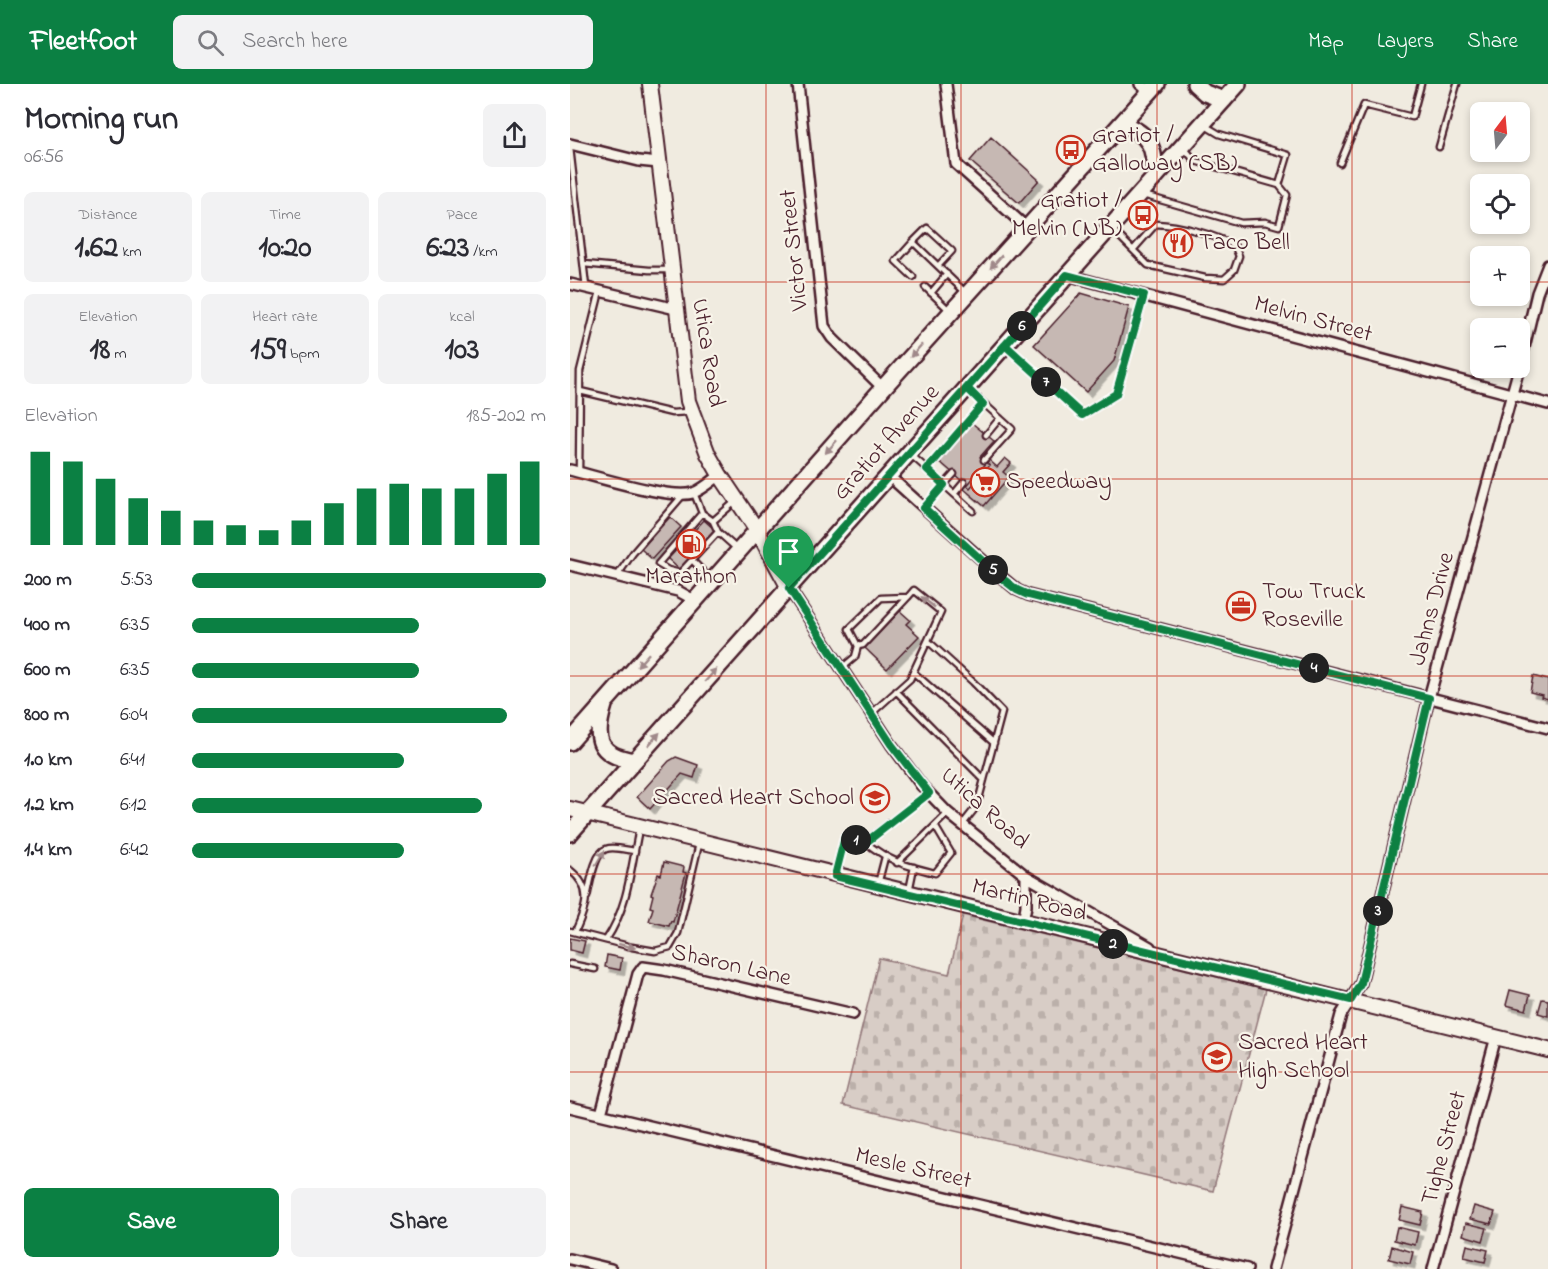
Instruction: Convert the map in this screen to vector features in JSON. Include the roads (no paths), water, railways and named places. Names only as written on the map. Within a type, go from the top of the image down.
[{"type":"main road","points":[[1196,84],[1205,93],[1224,100]]},
{"type":"main road","name":"Gratiot Avenue","points":[[570,833],[1238,84]]},
{"type":"main road","name":"Gratiot Avenue","points":[[571,739],[967,294],[1122,124],[1149,87]]},
{"type":"main road","points":[[1122,124],[1133,128],[1148,140],[1155,159],[1155,177]]},
{"type":"main road","points":[[605,702],[599,731],[604,748],[610,755],[619,759],[634,761]]},
{"type":"street","name":"Utica Road","points":[[650,84],[688,401],[708,454],[720,475],[757,530],[789,588],[891,744],[929,793],[962,825],[1026,876],[1169,958]]},
{"type":"street","name":"Victor Street","points":[[798,84],[824,326],[832,338],[883,388]]},
{"type":"street","points":[[946,84],[956,164],[1027,228]]},
{"type":"street","points":[[570,146],[659,163]]},
{"type":"street","name":"Jahns Drive","points":[[1530,323],[1548,265]]},
{"type":"street","name":"Melvin Street","points":[[1067,275],[1548,404]]},
{"type":"street","points":[[570,284],[676,309]]},
{"type":"street","name":"Jahns Drive","points":[[1273,1269],[1341,1015],[1361,983],[1429,698],[1516,378]]},
{"type":"street","points":[[574,471],[664,493],[683,495],[694,493],[720,475]]},
{"type":"street","points":[[889,476],[999,576],[1017,590],[1028,595],[1548,728]]},
{"type":"street","points":[[570,566],[678,591],[696,601]]},
{"type":"street","name":"Martin Road","points":[[570,809],[877,887],[1351,1000],[1548,1050]]},
{"type":"street","name":"Utica Road","points":[[1023,922],[1026,906],[1026,876]]},
{"type":"street","name":"Sharon Lane","points":[[601,1114],[635,984],[643,968],[664,970],[853,1014]]},
{"type":"street","name":"Tighe Street","points":[[1432,1269],[1496,1037]]},
{"type":"street","name":"Mesle Street","points":[[570,1107],[1247,1269]]},
{"type":"street","points":[[570,1259],[611,1269]]},
{"type":"lane","points":[[1340,163],[1364,105],[1412,117],[1421,84]]},
{"type":"lane","points":[[1439,147],[1457,84]]},
{"type":"lane","points":[[1202,124],[1219,134],[1288,155],[1279,185]]},
{"type":"lane","points":[[570,146],[586,288]]},
{"type":"lane","points":[[1140,194],[1241,224],[1265,222],[1279,226],[1287,195],[1279,185],[1195,161],[1182,147]]},
{"type":"lane","points":[[1110,227],[1133,250],[1148,265],[1205,278],[1224,279],[1234,270],[1239,256],[1234,245],[1221,238],[1156,224],[1133,250]]},
{"type":"lane","points":[[913,277],[896,261],[927,228],[952,251],[938,266]]},
{"type":"lane","points":[[913,242],[967,294]]},
{"type":"lane","points":[[584,264],[671,270]]},
{"type":"lane","points":[[931,293],[946,274]]},
{"type":"lane","points":[[925,287],[951,312]]},
{"type":"lane","points":[[574,471],[580,371],[600,291]]},
{"type":"lane","points":[[1005,345],[1082,415],[1116,394],[1144,295]]},
{"type":"lane","points":[[967,388],[1012,429],[984,460]]},
{"type":"lane","points":[[580,391],[672,413],[692,412]]},
{"type":"lane","points":[[927,469],[983,404]]},
{"type":"lane","points":[[986,435],[1000,418]]},
{"type":"lane","points":[[909,453],[972,512]]},
{"type":"lane","points":[[924,508],[954,474]]},
{"type":"lane","points":[[954,494],[964,482]]},
{"type":"lane","points":[[694,493],[702,513],[713,521],[718,532],[739,551]]},
{"type":"lane","points":[[617,576],[633,553],[683,495]]},
{"type":"lane","points":[[713,521],[737,500]]},
{"type":"lane","points":[[702,513],[658,564],[680,573],[718,532]]},
{"type":"lane","points":[[692,560],[713,581]]},
{"type":"lane","points":[[663,587],[668,570]]},
{"type":"lane","points":[[858,646],[863,645],[914,590],[941,612],[910,679],[871,713]]},
{"type":"lane","points":[[842,668],[855,657],[858,646],[849,629],[881,598],[908,597]]},
{"type":"lane","points":[[928,641],[1002,712],[977,806],[962,825]]},
{"type":"lane","points":[[913,672],[994,743]]},
{"type":"lane","points":[[896,692],[984,780]]},
{"type":"lane","points":[[865,843],[929,793]]},
{"type":"lane","points":[[897,863],[948,813]]},
{"type":"lane","points":[[835,876],[845,837],[865,843],[897,863],[935,873],[951,853],[935,826]]},
{"type":"lane","points":[[606,940],[616,927],[623,907],[640,827]]},
{"type":"lane","points":[[635,851],[607,848],[601,852],[596,862],[582,915],[572,931],[655,951],[670,947],[678,933],[699,843]]},
{"type":"lane","points":[[877,887],[885,857]]},
{"type":"lane","points":[[908,894],[914,867]]},
{"type":"lane","points":[[570,870],[579,878],[587,897]]},
{"type":"lane","points":[[570,964],[595,969]]},
{"type":"place","name":"Gratiot / Galloway (SB)","points":[[1071,150]]},
{"type":"place","name":"Gratiot / Melvin (NB)","points":[[1143,215]]},
{"type":"place","name":"Taco Bell","points":[[1178,243]]},
{"type":"place","name":"Speedway","points":[[985,482]]},
{"type":"place","name":"Marathon","points":[[691,544]]},
{"type":"place","name":"Tow Truck Roseville","points":[[1241,606]]},
{"type":"place","name":"Sacred Heart School","points":[[875,798]]},
{"type":"place","name":"Sacred Heart High School","points":[[1217,1057]]}]
